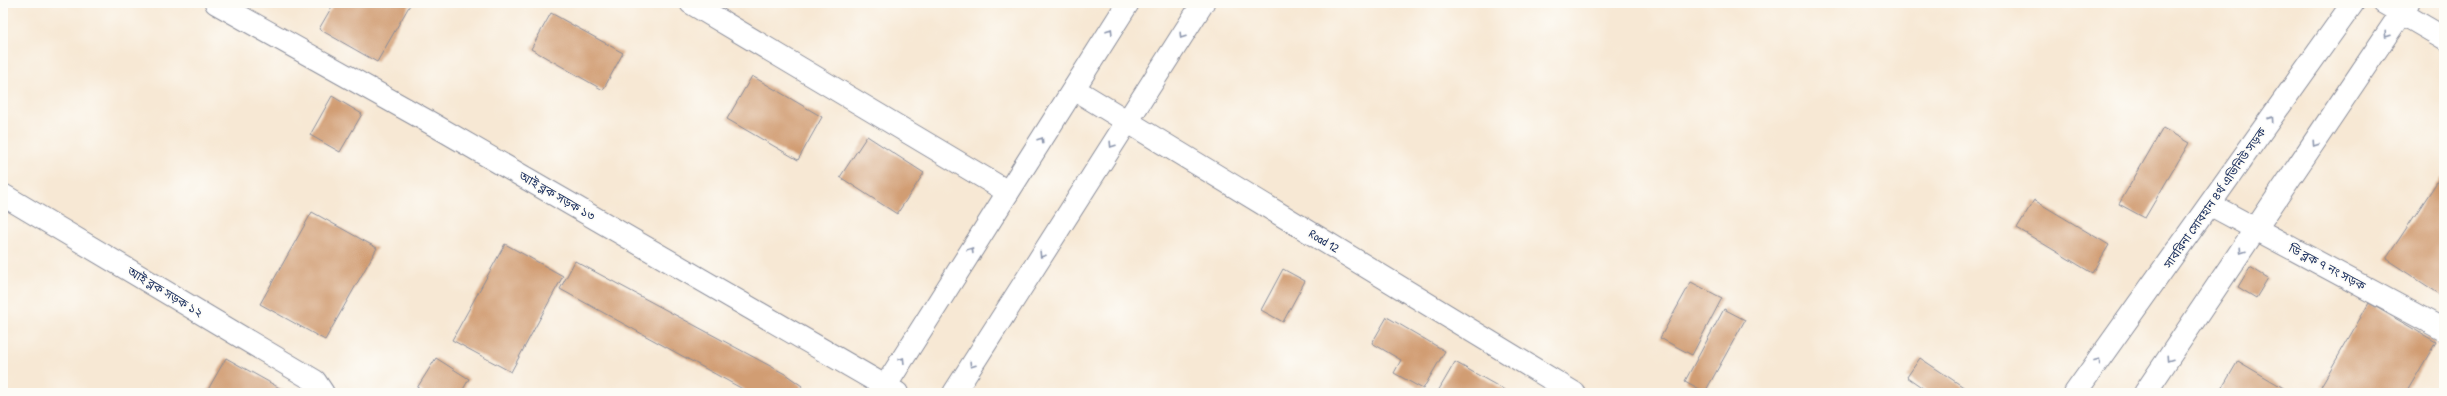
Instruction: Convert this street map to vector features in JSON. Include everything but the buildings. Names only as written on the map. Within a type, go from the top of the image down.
[{"type":"street","name":"আই ব্লক সড়ক ১৩","points":[[216,3],[436,126],[888,391]]},
{"type":"street","points":[[691,3],[1008,192]]},
{"type":"street","points":[[888,391],[1008,192],[1128,3]]},
{"type":"street","points":[[954,393],[1203,3]]},
{"type":"street","name":"সাবরিনা সোবহান ৪র্থ এভিনিউ সড়ক","points":[[2075,393],[2211,205],[2353,3]]},
{"type":"street","points":[[2145,393],[2257,230],[2398,6],[2444,38]]},
{"type":"street","name":"Road 12","points":[[1074,88],[1574,393]]},
{"type":"street","name":"আই ব্লক সড়ক ১২","points":[[3,195],[315,381],[323,393]]},
{"type":"street","name":"ডি ব্লক ৭ নং সড়ক","points":[[2211,205],[2444,330]]}]
